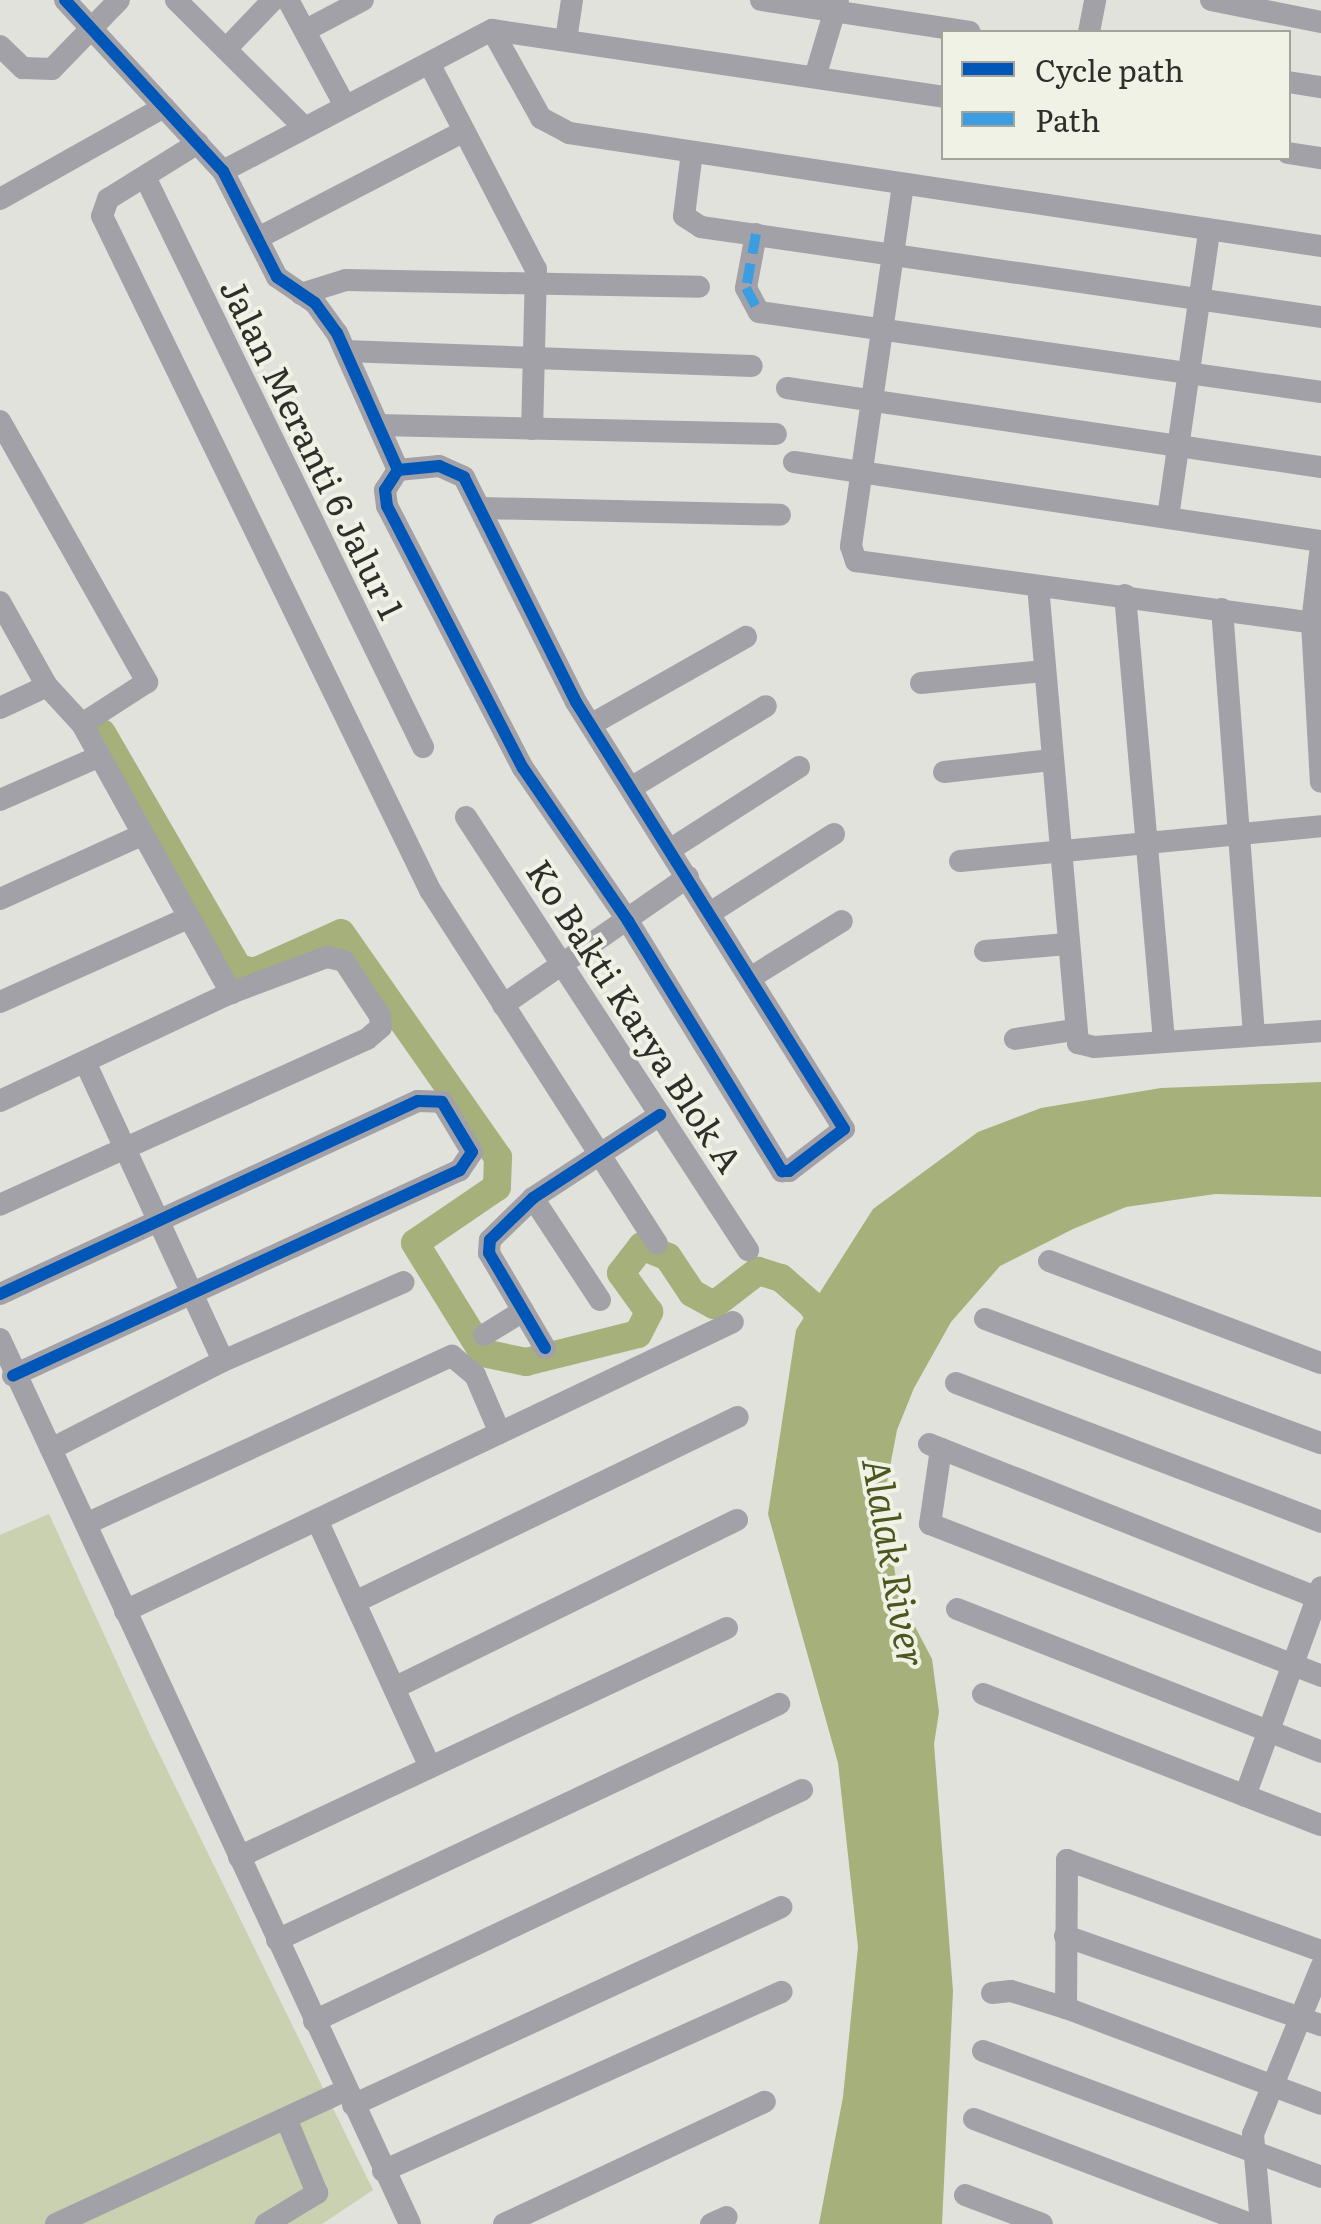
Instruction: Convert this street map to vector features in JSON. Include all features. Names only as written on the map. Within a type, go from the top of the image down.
[{"type":"street","points":[[65,0],[223,171],[278,277],[323,311],[398,470]]},
{"type":"street","points":[[0,46],[22,68],[42,71],[119,0]]},
{"type":"street","points":[[176,0],[304,127]]},
{"type":"street","points":[[226,48],[273,0]]},
{"type":"street","points":[[288,0],[308,28],[344,104]]},
{"type":"street","points":[[308,28],[363,0]]},
{"type":"street","points":[[566,40],[572,0]]},
{"type":"street","points":[[761,0],[837,6],[960,30]]},
{"type":"street","points":[[1090,30],[1095,0]]},
{"type":"street","points":[[1211,0],[1321,22]]},
{"type":"street","points":[[815,77],[837,6]]},
{"type":"street","points":[[492,30],[547,124],[692,152],[1321,246]]},
{"type":"street","points":[[223,171],[344,104],[492,30],[941,97]]},
{"type":"street","points":[[429,63],[539,282],[532,429]]},
{"type":"street","points":[[1291,83],[1321,88]]},
{"type":"street","points":[[0,199],[164,108]]},
{"type":"street","points":[[258,238],[464,131]]},
{"type":"street","points":[[198,143],[102,209],[430,890],[595,1153],[657,1244]]},
{"type":"street","points":[[692,152],[684,216],[701,227],[1321,317]]},
{"type":"street","points":[[1291,153],[1321,158]]},
{"type":"street","name":"Jalan Meranti 6 Jalur 1","points":[[146,180],[423,747]]},
{"type":"street","points":[[903,185],[852,546],[856,560],[1312,623]]},
{"type":"street","points":[[1168,516],[1210,231]]},
{"type":"street","points":[[756,234],[746,288],[758,312],[1321,392]]},
{"type":"street","points":[[301,294],[346,280],[699,287]]},
{"type":"street","points":[[345,351],[752,366]]},
{"type":"street","points":[[787,388],[1321,467]]},
{"type":"street","points":[[0,422],[147,682],[82,724]]},
{"type":"street","points":[[378,425],[776,434]]},
{"type":"street","points":[[794,462],[1168,516],[1321,543],[1312,623],[1321,782]]},
{"type":"street","points":[[439,466],[459,472],[482,508],[592,724],[634,786],[845,1132],[787,1172],[628,921],[523,768],[387,506],[385,490],[398,470],[439,466]]},
{"type":"street","points":[[482,508],[780,515]]},
{"type":"street","points":[[1038,586],[1042,671],[1078,1043],[1094,1048],[1321,1031]]},
{"type":"street","points":[[1125,596],[1150,840],[1164,1042]]},
{"type":"street","points":[[1222,608],[1254,1035]]},
{"type":"street","points":[[3,615],[48,686],[82,724],[231,993]]},
{"type":"street","points":[[592,724],[746,637]]},
{"type":"street","points":[[921,683],[1042,671]]},
{"type":"street","points":[[0,708],[48,686]]},
{"type":"street","points":[[634,786],[766,706]]},
{"type":"street","points":[[0,800],[98,756]]},
{"type":"street","points":[[944,772],[1052,760]]},
{"type":"street","points":[[671,849],[799,767]]},
{"type":"street","name":"Ko Bakti Karya Blok A","points":[[466,817],[748,1250]]},
{"type":"street","points":[[960,860],[1321,826]]},
{"type":"street","points":[[710,913],[834,834]]},
{"type":"street","points":[[0,900],[142,835]]},
{"type":"street","points":[[503,1004],[565,967],[688,877]]},
{"type":"street","points":[[0,1002],[188,918]]},
{"type":"street","points":[[750,978],[842,920]]},
{"type":"street","points":[[985,951],[1067,944]]},
{"type":"street","points":[[0,1101],[231,993],[338,957],[380,1016],[381,1028],[0,1206]]},
{"type":"street","points":[[1015,1039],[1074,1030]]},
{"type":"street","points":[[86,1064],[223,1361]]},
{"type":"street","points":[[0,1294],[418,1101],[442,1102],[472,1152],[460,1170],[13,1376]]},
{"type":"street","points":[[544,1348],[487,1246],[533,1198],[595,1153],[660,1115]]},
{"type":"street","points":[[533,1198],[600,1300]]},
{"type":"street","points":[[1049,1261],[1321,1363]]},
{"type":"street","points":[[51,1448],[223,1361],[404,1282]]},
{"type":"street","points":[[484,1335],[522,1310]]},
{"type":"street","points":[[984,1319],[1321,1443]]},
{"type":"street","points":[[125,1612],[732,1322]]},
{"type":"street","points":[[0,1340],[13,1376],[51,1448],[410,2224]]},
{"type":"street","points":[[86,1524],[452,1356],[475,1375],[500,1433]]},
{"type":"street","points":[[956,1384],[1321,1522]]},
{"type":"street","points":[[354,1602],[738,1417]]},
{"type":"street","points":[[1245,1796],[1293,1665],[1320,1595],[934,1446],[927,1518],[933,1526],[1293,1665],[1321,1676]]},
{"type":"street","points":[[317,1520],[430,1767]]},
{"type":"street","points":[[394,1688],[737,1520]]},
{"type":"street","points":[[957,1609],[1321,1752]]},
{"type":"street","points":[[239,1858],[728,1628]]},
{"type":"street","points":[[982,1694],[1321,1825]]},
{"type":"street","points":[[277,1940],[779,1704]]},
{"type":"street","points":[[314,2022],[802,1790]]},
{"type":"street","points":[[1066,2008],[1062,1869],[1076,1859],[1321,1950]]},
{"type":"street","points":[[56,2224],[286,2118],[350,2098],[782,1908]]},
{"type":"street","points":[[1064,1936],[1311,2020]]},
{"type":"street","points":[[1261,2224],[1252,2152],[1271,2086],[1311,2020],[1321,1966]]},
{"type":"street","points":[[992,1993],[1012,1991],[1066,2008],[1321,2104]]},
{"type":"street","points":[[384,2171],[782,1992]]},
{"type":"street","points":[[982,2051],[1321,2177]]},
{"type":"street","points":[[504,2224],[764,2102]]},
{"type":"street","points":[[266,2224],[317,2193],[286,2118]]},
{"type":"street","points":[[974,2119],[1250,2224]]},
{"type":"street","points":[[965,2195],[1042,2224]]},
{"type":"shaded area","points":[[1321,1082],[1321,1197],[1215,1194],[1126,1207],[1073,1229],[1000,1266],[951,1322],[914,1388],[897,1430],[883,1503],[899,1596],[932,1659],[939,1712],[934,1744],[953,1991],[942,2224],[819,2224],[843,2097],[858,1947],[838,1763],[768,1514],[796,1330],[873,1209],[978,1132],[1041,1108],[1161,1088]]},
{"type":"shaded area","points":[[49,1514],[150,1735],[373,2190],[322,2224],[0,2224],[0,1535]]},
{"type":"waterway","points":[[102,733],[238,968],[254,972],[341,933],[498,1157],[497,1187],[415,1243],[483,1353],[526,1362],[638,1334],[649,1312],[621,1273],[642,1246],[668,1257],[692,1293],[714,1305],[758,1271],[781,1278],[812,1305],[831,1335]]},
{"type":"marked path","points":[[756,234],[746,288],[759,312]]},
{"type":"cycle path","points":[[65,0],[223,171],[277,277],[315,303],[337,333],[398,470],[385,490],[387,506],[523,768],[628,921],[782,1171],[789,1171],[844,1129],[576,702],[464,477],[439,466],[398,470]]},
{"type":"cycle path","points":[[0,1294],[418,1101],[442,1102],[472,1152],[460,1170],[13,1376]]},
{"type":"cycle path","points":[[545,1348],[489,1253],[490,1240],[533,1198],[660,1115]]},
{"type":"water label","name":"Alalak River","points":[[896,1562]]}]
